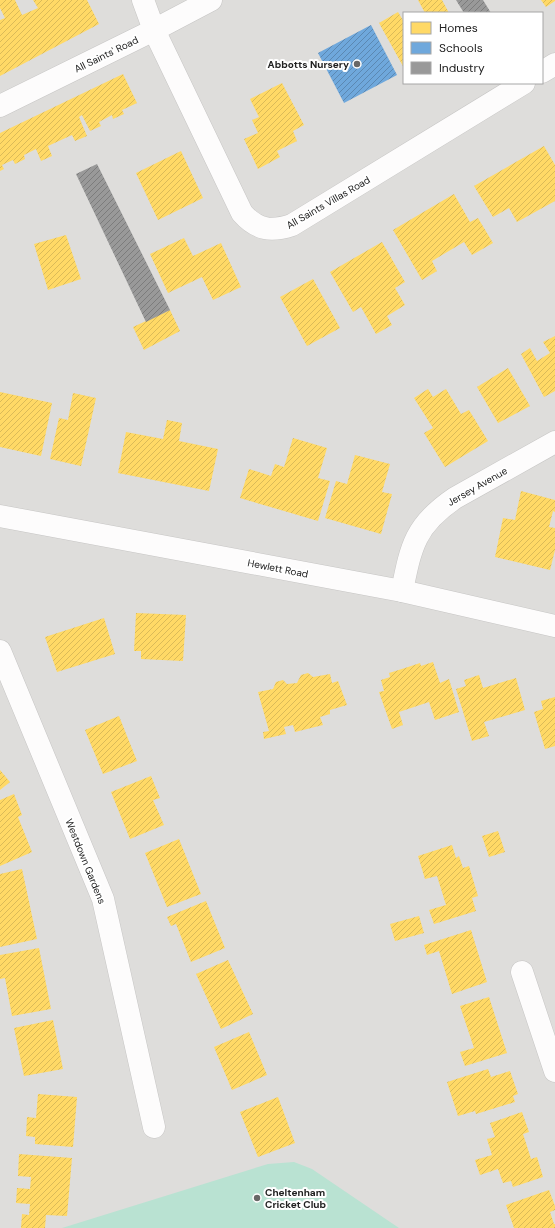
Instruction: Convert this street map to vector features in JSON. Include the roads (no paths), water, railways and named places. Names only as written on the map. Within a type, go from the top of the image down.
[{"type":"street","name":"All Saints Villas Road","points":[[143,0],[154,30],[242,213],[250,221],[261,227],[271,229],[282,228],[301,219],[522,84]]},
{"type":"street","name":"All Saints' Road","points":[[0,106],[154,30],[211,0]]},
{"type":"street","points":[[543,71],[555,64]]},
{"type":"street","name":"Jersey Avenue","points":[[402,591],[413,545],[429,519],[455,498],[555,442]]},
{"type":"street","name":"Hewlett Road","points":[[0,516],[402,591],[555,626]]},
{"type":"street","name":"Westdown Gardens","points":[[0,651],[103,899],[154,1127]]},
{"type":"street","points":[[522,972],[555,1071]]},
{"type":"place","name":"Abbotts Nursery","points":[[357,64]]},
{"type":"place","name":"Cheltenham Cricket Club","points":[[257,1198]]}]
